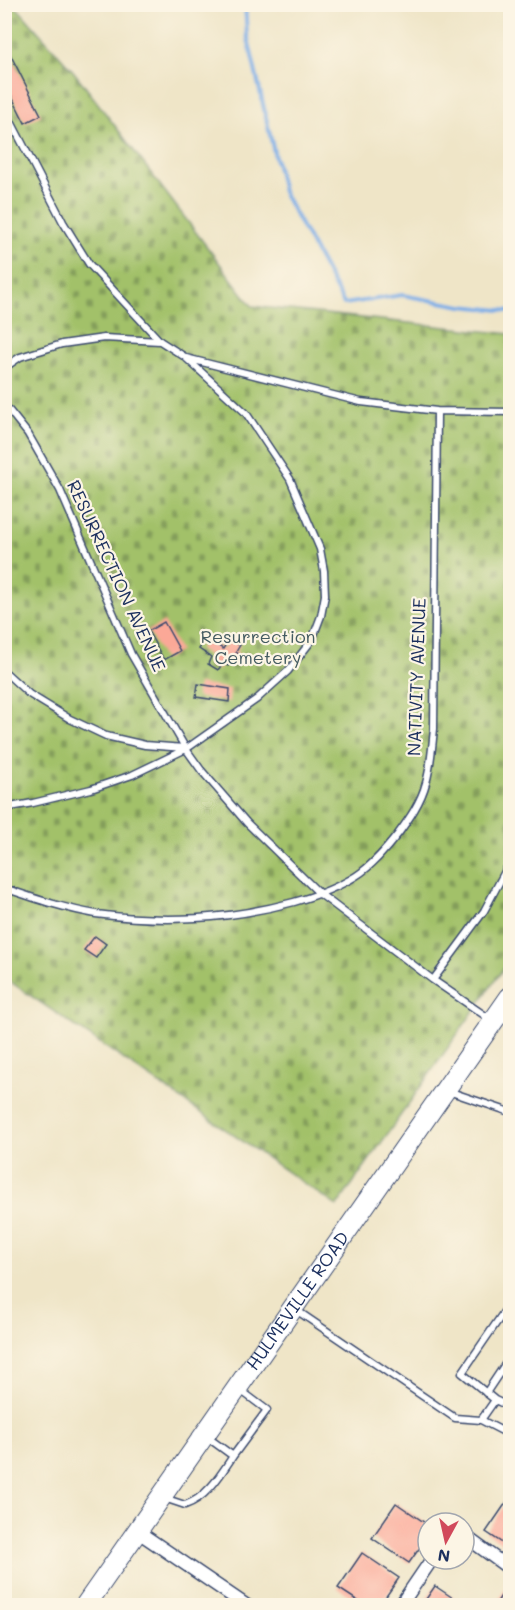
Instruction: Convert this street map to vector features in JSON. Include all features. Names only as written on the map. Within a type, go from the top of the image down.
[{"type":"main road","name":"HULMEVILLE ROAD","points":[[85,1605],[510,997]]},
{"type":"street","points":[[137,1531],[247,1605]]},
{"type":"street","points":[[476,1544],[510,1569]]},
{"type":"street","points":[[400,1605],[424,1571]]},
{"type":"lane","points":[[4,108],[63,222],[89,264],[160,341],[185,357],[246,413],[290,479],[320,549],[325,595],[321,616],[312,640],[288,671],[257,699],[186,749],[132,775],[91,789],[4,808]]},
{"type":"lane","points":[[4,368],[21,357],[62,344],[104,338],[160,341]]},
{"type":"lane","points":[[185,357],[361,402],[437,411],[510,412]]},
{"type":"lane","name":"RESURRECTION AVENUE","points":[[4,404],[28,434],[60,490],[131,654],[186,749],[201,770],[247,823],[320,894],[433,980],[493,1022]]},
{"type":"lane","name":"NATIVITY AVENUE","points":[[4,888],[40,900],[106,915],[148,920],[203,919],[265,910],[320,894],[357,876],[386,850],[410,818],[426,783],[434,729],[437,411]]},
{"type":"lane","points":[[4,671],[29,694],[70,719],[106,736],[145,745],[186,749]]},
{"type":"lane","points":[[433,980],[484,911],[510,862]]},
{"type":"lane","points":[[445,1090],[510,1112]]},
{"type":"lane","points":[[510,1304],[462,1373],[495,1400],[510,1407]]},
{"type":"lane","points":[[293,1308],[455,1418],[481,1420],[510,1435]]},
{"type":"lane","points":[[486,1393],[510,1357]]},
{"type":"lane","points":[[160,1497],[185,1505],[198,1498],[217,1479],[267,1410],[237,1388]]},
{"type":"lane","points":[[481,1420],[495,1400]]},
{"type":"lane","points":[[204,1435],[234,1456]]},
{"type":"green space","name":"Resurrection Cemetery","points":[[4,5],[11,5],[19,10],[74,72],[252,306],[510,334],[510,959],[337,1206],[5,978]]},
{"type":"building","points":[[4,42],[41,115],[25,123],[4,81]]},
{"type":"building","points":[[164,622],[180,651],[164,660],[148,631]]},
{"type":"building","points":[[206,638],[223,649],[229,639],[240,645],[236,652],[242,656],[237,665],[231,661],[228,666],[223,663],[218,670],[208,664],[211,657],[199,649]]},
{"type":"building","points":[[198,684],[230,689],[229,702],[196,697]]},
{"type":"building","points":[[95,936],[106,944],[96,958],[84,950]]},
{"type":"building","points":[[510,1497],[510,1548],[486,1532]]},
{"type":"building","points":[[396,1503],[416,1517],[416,1553],[409,1563],[372,1538]]},
{"type":"building","points":[[362,1553],[399,1578],[380,1605],[364,1605],[338,1588]]},
{"type":"building","points":[[510,1582],[510,1605],[502,1605],[497,1602]]},
{"type":"building","points":[[435,1586],[450,1596],[463,1605],[422,1605]]},
{"type":"waterway","points":[[245,4],[247,34],[283,192],[344,304],[402,295],[462,306],[510,311]]}]
